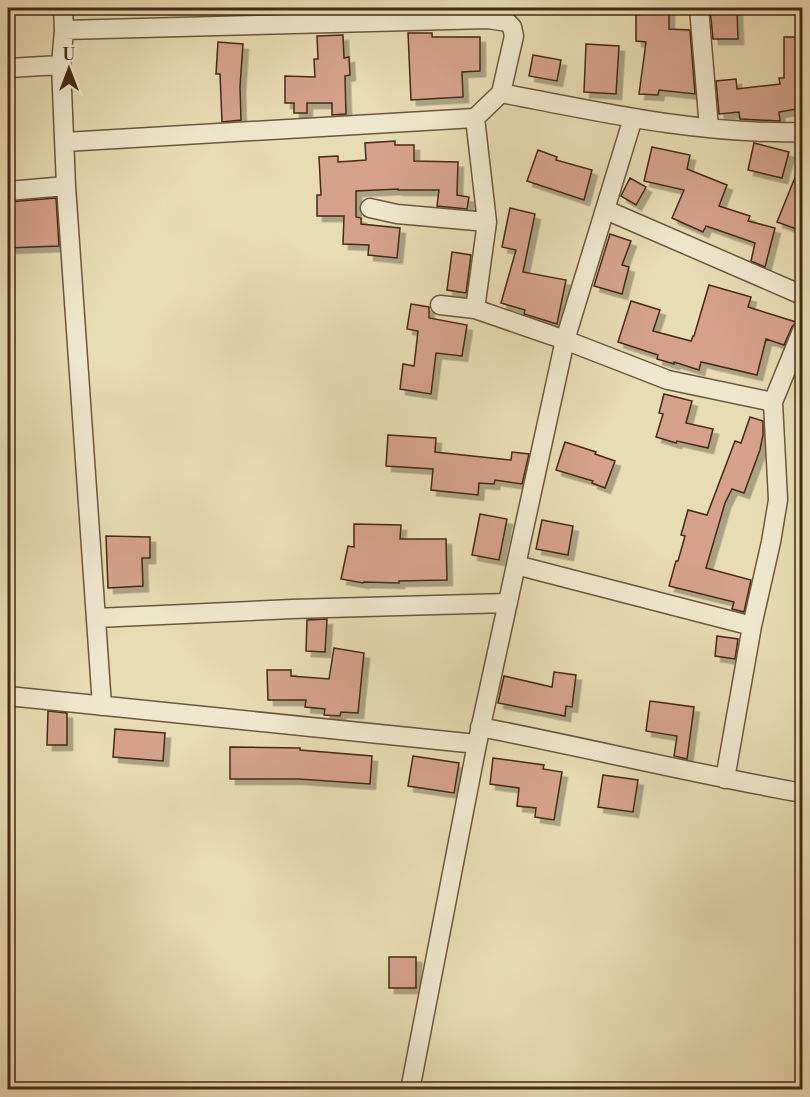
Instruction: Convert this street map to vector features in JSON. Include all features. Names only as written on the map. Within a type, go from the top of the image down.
[{"type":"street","points":[[63,8],[61,65],[66,186],[102,706]]},
{"type":"street","points":[[699,8],[709,128]]},
{"type":"street","points":[[64,30],[488,13],[507,22],[512,27],[514,36],[501,93],[475,118],[65,142]]},
{"type":"street","points":[[8,68],[61,65]]},
{"type":"street","points":[[501,93],[633,118],[709,128],[778,133],[802,132]]},
{"type":"street","points":[[475,118],[487,222],[475,309]]},
{"type":"street","points":[[410,1089],[478,735],[565,340],[633,118]]},
{"type":"street","points":[[8,190],[66,186]]},
{"type":"street","points":[[370,208],[397,214],[487,222]]},
{"type":"street","points":[[606,210],[802,295]]},
{"type":"street","points":[[440,305],[475,309],[565,340],[668,380],[773,402]]},
{"type":"street","points":[[725,779],[752,626],[778,500],[773,402],[797,357],[802,332]]},
{"type":"street","points":[[516,565],[752,626]]},
{"type":"street","points":[[96,618],[292,609],[508,603]]},
{"type":"street","points":[[8,696],[102,706],[478,735],[691,770],[725,779],[802,793]]},
{"type":"building","points":[[636,8],[669,8],[669,29],[690,30],[695,94],[659,90],[658,95],[639,94],[646,42],[636,41]]},
{"type":"building","points":[[737,8],[738,39],[713,39],[710,9]]},
{"type":"building","points":[[408,33],[432,33],[432,37],[480,37],[480,71],[462,72],[463,97],[411,100]]},
{"type":"building","points":[[343,35],[344,58],[349,57],[350,75],[345,76],[346,114],[332,115],[332,103],[307,103],[307,113],[294,113],[294,103],[285,103],[285,76],[315,77],[314,59],[318,59],[317,36]]},
{"type":"building","points":[[784,37],[802,37],[802,108],[779,112],[780,121],[740,119],[739,112],[719,114],[716,81],[736,79],[737,89],[780,84],[779,78],[784,78]]},
{"type":"building","points":[[218,42],[243,44],[240,87],[241,120],[222,122],[220,74],[216,74]]},
{"type":"building","points":[[586,44],[619,46],[616,94],[584,92]]},
{"type":"building","points":[[533,55],[561,60],[557,81],[529,76]]},
{"type":"building","points":[[395,141],[395,145],[414,145],[414,161],[458,162],[457,195],[469,197],[467,209],[437,206],[439,190],[356,191],[356,217],[361,218],[361,224],[400,228],[397,258],[368,255],[369,245],[343,244],[344,216],[317,216],[317,195],[321,195],[319,157],[338,156],[338,162],[366,160],[365,143]]},
{"type":"building","points":[[754,143],[789,152],[782,178],[748,170]]},
{"type":"building","points":[[652,147],[690,155],[687,169],[727,185],[719,206],[750,216],[748,221],[775,228],[765,267],[751,261],[755,243],[706,226],[703,232],[672,218],[684,190],[644,181]]},
{"type":"building","points":[[538,150],[557,157],[556,160],[592,170],[584,200],[527,181]]},
{"type":"building","points":[[802,160],[802,221],[799,230],[777,222]]},
{"type":"building","points":[[630,178],[646,187],[636,205],[621,196]]},
{"type":"building","points":[[56,198],[59,246],[8,248],[8,202]]},
{"type":"building","points":[[510,208],[535,214],[523,272],[566,280],[557,324],[524,314],[525,310],[501,303],[516,250],[502,247]]},
{"type":"building","points":[[610,234],[631,241],[622,265],[629,267],[622,294],[594,286]]},
{"type":"building","points":[[452,252],[471,255],[466,293],[447,290]]},
{"type":"building","points":[[709,285],[751,297],[748,307],[796,322],[784,345],[766,339],[757,375],[701,362],[699,370],[657,359],[658,355],[618,342],[631,301],[660,310],[653,331],[691,341]]},
{"type":"building","points":[[411,304],[429,307],[429,318],[467,325],[462,356],[436,353],[431,394],[400,389],[403,364],[414,366],[418,331],[407,329]]},
{"type":"building","points":[[664,394],[692,401],[686,423],[713,429],[708,448],[656,437],[663,414],[659,413]]},
{"type":"building","points":[[750,417],[763,421],[760,450],[744,493],[732,489],[725,503],[706,568],[751,580],[744,612],[732,609],[734,602],[669,586],[685,536],[681,535],[688,510],[707,515],[735,441],[741,443]]},
{"type":"building","points":[[388,435],[436,438],[435,452],[511,460],[512,452],[529,454],[522,484],[495,480],[494,484],[479,483],[478,495],[431,490],[433,469],[386,466]]},
{"type":"building","points":[[565,442],[615,461],[605,488],[592,483],[593,481],[556,470]]},
{"type":"building","points":[[480,514],[507,519],[499,560],[472,555]]},
{"type":"building","points":[[542,520],[573,526],[568,555],[536,549]]},
{"type":"building","points":[[354,524],[401,525],[400,539],[446,539],[447,580],[363,583],[341,579],[348,546],[354,547]]},
{"type":"building","points":[[106,536],[150,537],[150,558],[142,558],[143,586],[108,588]]},
{"type":"building","points":[[327,619],[325,652],[306,651],[307,620]]},
{"type":"building","points":[[717,636],[738,639],[735,659],[715,656]]},
{"type":"building","points":[[334,648],[364,653],[358,713],[341,712],[340,716],[324,715],[325,709],[305,707],[306,700],[268,700],[267,670],[291,670],[291,676],[329,679]]},
{"type":"building","points":[[554,672],[576,675],[572,707],[566,706],[565,716],[498,703],[504,676],[552,687]]},
{"type":"building","points":[[650,701],[694,707],[687,759],[674,756],[677,736],[646,731]]},
{"type":"building","points":[[48,711],[67,713],[67,745],[47,745]]},
{"type":"building","points":[[115,729],[165,733],[163,761],[113,757]]},
{"type":"building","points":[[230,747],[300,748],[300,750],[372,756],[370,784],[299,779],[230,779]]},
{"type":"building","points":[[413,756],[459,763],[454,793],[408,786]]},
{"type":"building","points":[[493,758],[544,765],[543,769],[562,772],[554,820],[535,817],[536,808],[517,806],[519,788],[490,784]]},
{"type":"building","points":[[603,775],[638,780],[633,812],[598,807]]},
{"type":"building","points":[[389,957],[416,957],[416,988],[389,988]]}]
